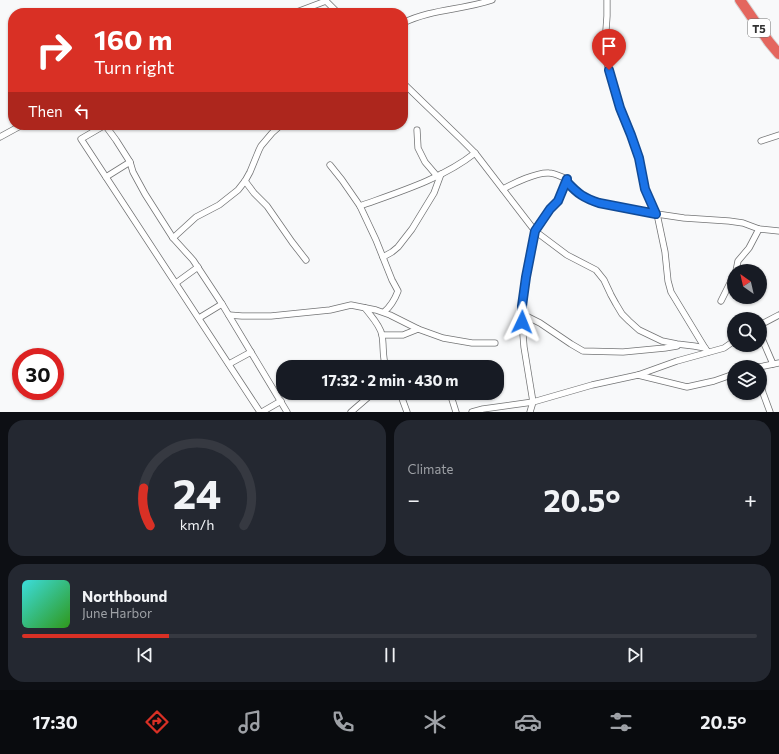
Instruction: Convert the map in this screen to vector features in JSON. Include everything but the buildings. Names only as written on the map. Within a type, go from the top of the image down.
[{"type":"highway","name":"T5","points":[[740,0],[779,54]]},
{"type":"street","points":[[408,21],[426,14],[470,6],[492,0]]},
{"type":"street","points":[[607,0],[605,44],[606,60],[620,108],[639,158],[645,189],[656,214],[665,252],[668,281],[671,292],[707,350]]},
{"type":"street","points":[[307,8],[325,1],[333,8]]},
{"type":"street","points":[[408,88],[475,153],[535,231],[567,255],[596,270],[604,280],[622,314],[629,322],[639,330],[662,341],[707,350]]},
{"type":"street","points":[[0,137],[13,130]]},
{"type":"street","points":[[96,130],[81,139],[261,412],[281,401]]},
{"type":"street","points":[[109,130],[130,162],[133,172],[173,238],[198,267],[229,315],[287,412]]},
{"type":"street","points":[[173,238],[196,218],[219,205],[238,190],[250,172],[261,146],[275,130]]},
{"type":"street","points":[[418,130],[418,148],[425,162],[439,175]]},
{"type":"street","points":[[761,141],[779,135]]},
{"type":"street","points":[[360,206],[405,190],[439,175],[459,165],[475,153]]},
{"type":"street","points":[[106,177],[130,162]]},
{"type":"street","points":[[330,164],[360,206],[398,291],[384,312]]},
{"type":"street","points":[[503,189],[543,173],[550,173],[567,179],[567,182],[578,193],[599,203],[684,218],[729,220],[759,229],[779,232]]},
{"type":"street","points":[[383,257],[392,252],[410,233],[434,193],[439,175]]},
{"type":"street","points":[[530,412],[533,402],[524,347],[522,314],[526,277],[535,231],[550,209],[558,201],[567,179]]},
{"type":"street","points":[[245,181],[266,206],[306,260]]},
{"type":"street","points":[[737,264],[738,261],[749,248],[759,229]]},
{"type":"street","points":[[176,283],[198,267]]},
{"type":"street","points":[[721,301],[727,289]]},
{"type":"street","points":[[199,318],[222,304]]},
{"type":"street","points":[[229,315],[271,316],[330,310],[351,305],[384,312],[418,329],[443,338],[472,343],[495,343]]},
{"type":"street","points":[[366,308],[380,328],[382,335],[384,360]]},
{"type":"street","points":[[522,314],[540,323],[583,351],[623,352],[681,345]]},
{"type":"street","points":[[767,321],[779,315]]},
{"type":"street","points":[[382,335],[403,335],[418,329]]},
{"type":"street","points":[[472,412],[533,402],[592,385],[638,375],[707,350],[724,348],[727,346]]},
{"type":"street","points":[[767,347],[776,363]]},
{"type":"street","points":[[229,364],[251,352]]},
{"type":"street","points":[[638,375],[687,387],[727,376]]},
{"type":"street","points":[[351,412],[365,400]]},
{"type":"street","points":[[403,400],[407,412]]},
{"type":"street","points":[[452,400],[456,412]]},
{"type":"street","points":[[766,400],[770,412]]},
{"type":"route","points":[[522,322],[522,306],[526,277],[535,231],[550,209],[558,201],[567,179],[567,182],[578,193],[590,200],[656,214],[645,189],[639,158],[620,108],[609,70]]}]
